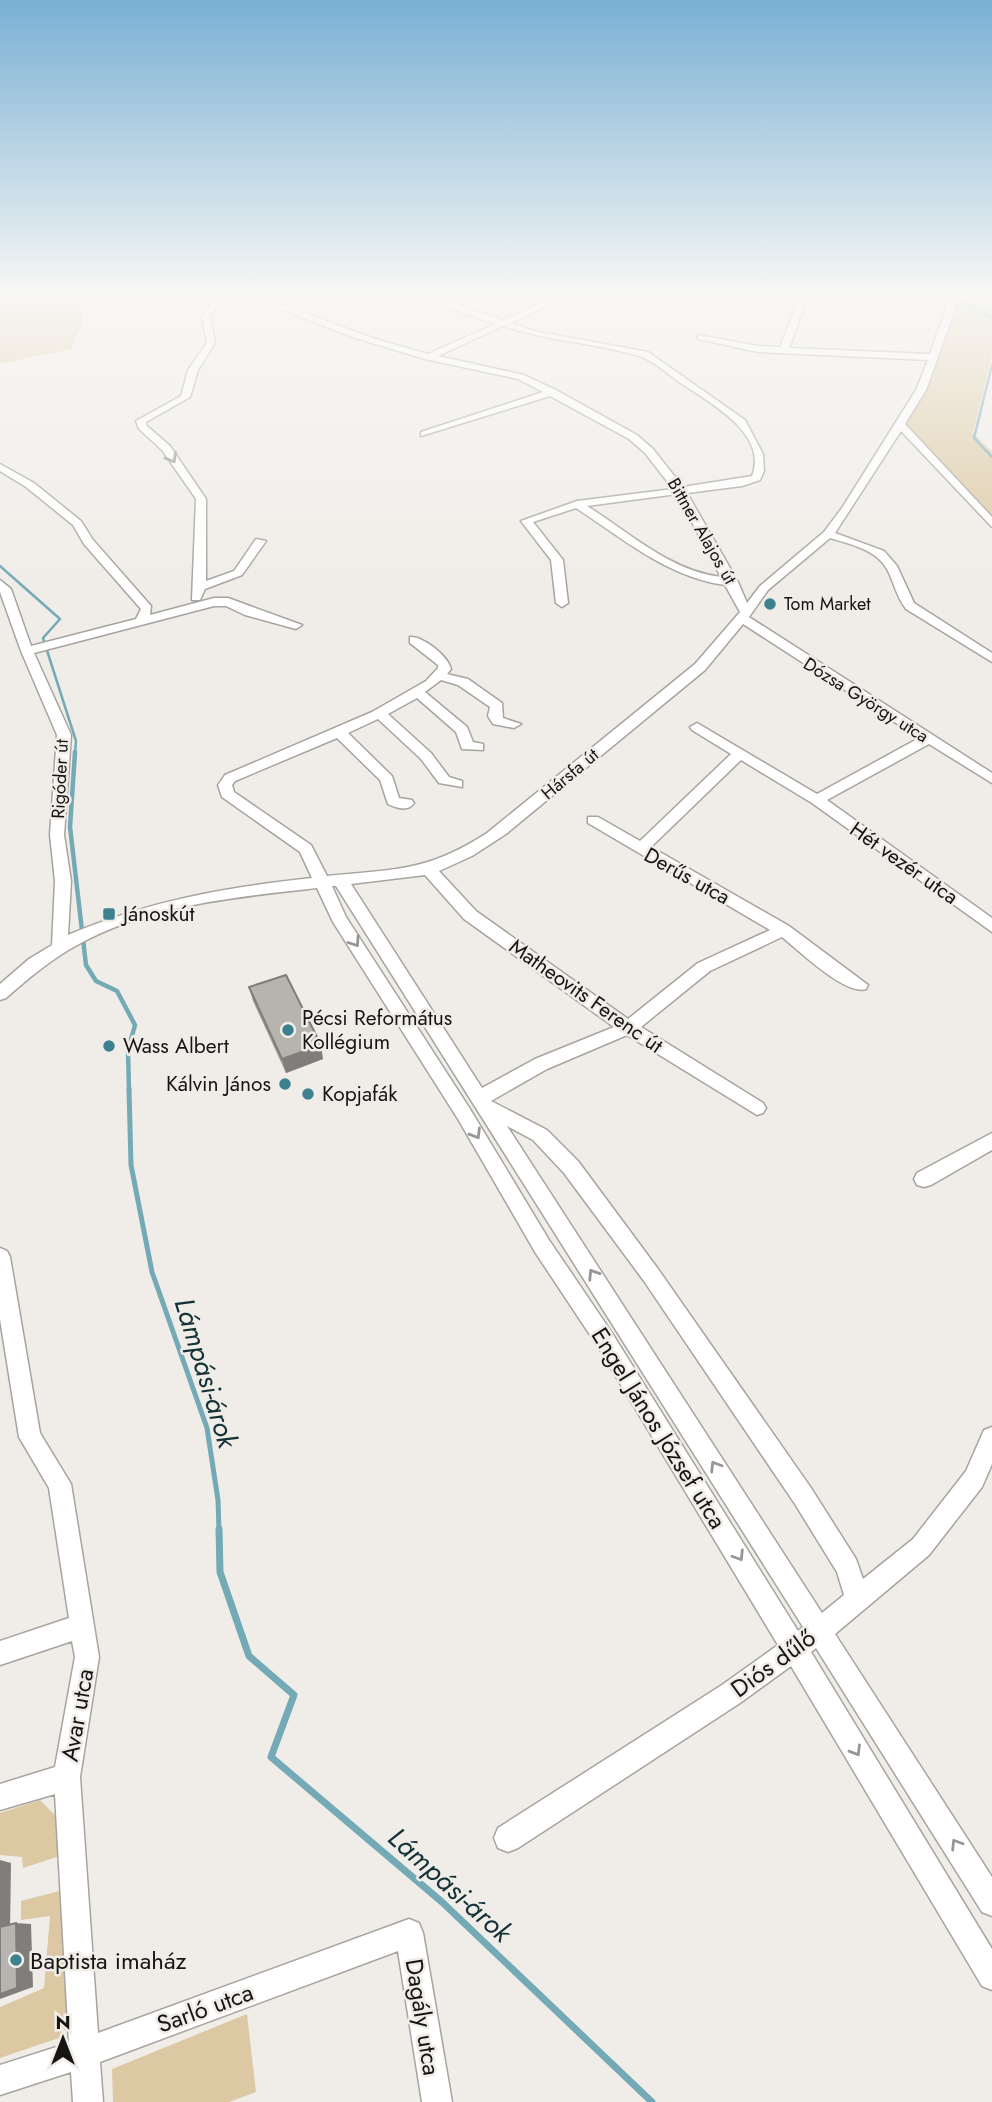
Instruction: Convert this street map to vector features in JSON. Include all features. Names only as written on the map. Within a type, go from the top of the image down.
[{"type":"street","points":[[186,392],[185,397],[141,421],[142,427],[166,448],[201,499],[200,587],[193,607]]},
{"type":"street","points":[[424,434],[553,392]]},
{"type":"street","name":"Bittner Alajos út","points":[[553,392],[633,437],[649,450],[680,490],[732,582],[744,614]]},
{"type":"street","points":[[562,603],[557,560],[526,521],[577,504],[741,483],[756,478],[760,466],[748,427],[737,416],[702,392]]},
{"type":"street","name":"Hársfa út","points":[[0,994],[66,942],[94,927],[190,900],[428,869],[469,852],[501,831],[700,667],[724,642],[764,588],[828,534],[847,509],[920,392]]},
{"type":"street","points":[[899,423],[992,524]]},
{"type":"street","points":[[0,467],[30,485],[76,523],[88,542],[147,609],[141,621]]},
{"type":"street","points":[[577,504],[679,571],[709,580],[732,582]]},
{"type":"street","points":[[828,534],[864,547],[887,561],[902,597],[910,606],[992,658]]},
{"type":"street","points":[[200,587],[238,573],[260,541]]},
{"type":"street","name":"Rigóder út","points":[[0,584],[14,611],[39,647],[64,735],[57,835],[63,881],[66,942]]},
{"type":"street","points":[[39,647],[193,607],[228,602],[249,612],[296,625]]},
{"type":"street","name":"Dózsa György utca","points":[[744,614],[928,739],[992,779]]},
{"type":"street","points":[[331,881],[306,849],[234,801],[227,794],[226,785],[230,778],[378,712],[417,692],[440,676],[445,669],[444,664],[414,640]]},
{"type":"street","points":[[440,676],[471,686],[497,706],[495,716],[498,721],[514,724]]},
{"type":"street","points":[[417,692],[462,730],[467,746],[478,747]]},
{"type":"street","points":[[378,712],[426,756],[444,780],[457,784]]},
{"type":"street","name":"Hét vezér utca","points":[[697,727],[817,800],[992,926]]},
{"type":"street","points":[[334,733],[346,737],[387,779],[393,801],[407,803]]},
{"type":"street","points":[[817,800],[928,739]]},
{"type":"street","points":[[640,849],[739,754]]},
{"type":"street","name":"Derűs utca","points":[[593,820],[783,930],[841,975],[860,985]]},
{"type":"street","name":"Matheovits Ferenc út","points":[[428,869],[470,915],[628,1028],[757,1108]]},
{"type":"street","name":"Engel János József utca","points":[[331,881],[483,1102],[992,1902]]},
{"type":"street","name":"Engel János József utca","points":[[331,881],[339,918],[794,1647],[992,1976]]},
{"type":"street","points":[[783,930],[704,967],[628,1028],[541,1064],[483,1102],[540,1135],[571,1167],[651,1275],[803,1496],[848,1567],[857,1600]]},
{"type":"street","points":[[924,1179],[992,1140]]},
{"type":"street","name":"Avar utca","points":[[1,1265],[30,1437],[60,1484],[87,1657],[66,1777],[87,2052],[88,2102]]},
{"type":"street","name":"Diós dűlő","points":[[508,1838],[628,1763],[820,1630],[921,1548],[974,1479],[992,1438]]},
{"type":"street","points":[[0,1653],[81,1626]]},
{"type":"street","points":[[0,1797],[66,1777]]},
{"type":"street","name":"Sarló utca","points":[[0,2080],[87,2052],[409,1933]]},
{"type":"street","name":"Dagály utca","points":[[409,1933],[437,2102]]},
{"type":"shaded area","points":[[917,392],[983,392],[973,433],[992,452],[992,525],[903,423]]},
{"type":"shaded area","points":[[40,1800],[57,1817],[60,1856],[23,1868],[22,1857],[0,1855],[0,1813]]},
{"type":"shaded area","points":[[67,1889],[75,2016],[59,2038],[0,2058],[0,2007],[44,1988],[50,1916],[21,1920],[21,1901]]},
{"type":"shaded area","points":[[247,2014],[256,2092],[229,2102],[113,2102],[112,2069]]},
{"type":"building","name":"Pécsi Református Kollégium","points":[[286,975],[321,1045],[282,1059],[249,987]]},
{"type":"building","points":[[16,1923],[17,1988],[0,1994],[0,1927]]},
{"type":"waterway","points":[[985,392],[974,438],[992,457]]},
{"type":"waterway","name":"Lámpási-árok","points":[[0,566],[60,619],[43,638],[76,741],[75,753]]},
{"type":"waterway","name":"Lámpási-árok","points":[[75,752],[70,827],[86,965],[96,981],[117,991],[135,1025],[128,1050],[129,1091]]},
{"type":"waterway","name":"Lámpási-árok","points":[[129,1089],[131,1165],[152,1272],[207,1428],[218,1500],[219,1530]]},
{"type":"waterway","name":"Lámpási-árok","points":[[219,1529],[220,1572],[249,1656],[294,1695],[271,1757],[442,1902],[652,2102]]},
{"type":"place","name":"Tom Market","points":[[770,604]]},
{"type":"place","name":"Jánoskút","points":[[109,914]]},
{"type":"place","name":"Pécsi Református Kollégium","points":[[288,1030]]},
{"type":"place","name":"Wass Albert","points":[[109,1046]]},
{"type":"place","name":"Kálvin János","points":[[285,1084]]},
{"type":"place","name":"Kopjafák","points":[[308,1094]]},
{"type":"place","name":"Baptista imaház","points":[[16,1960]]}]
